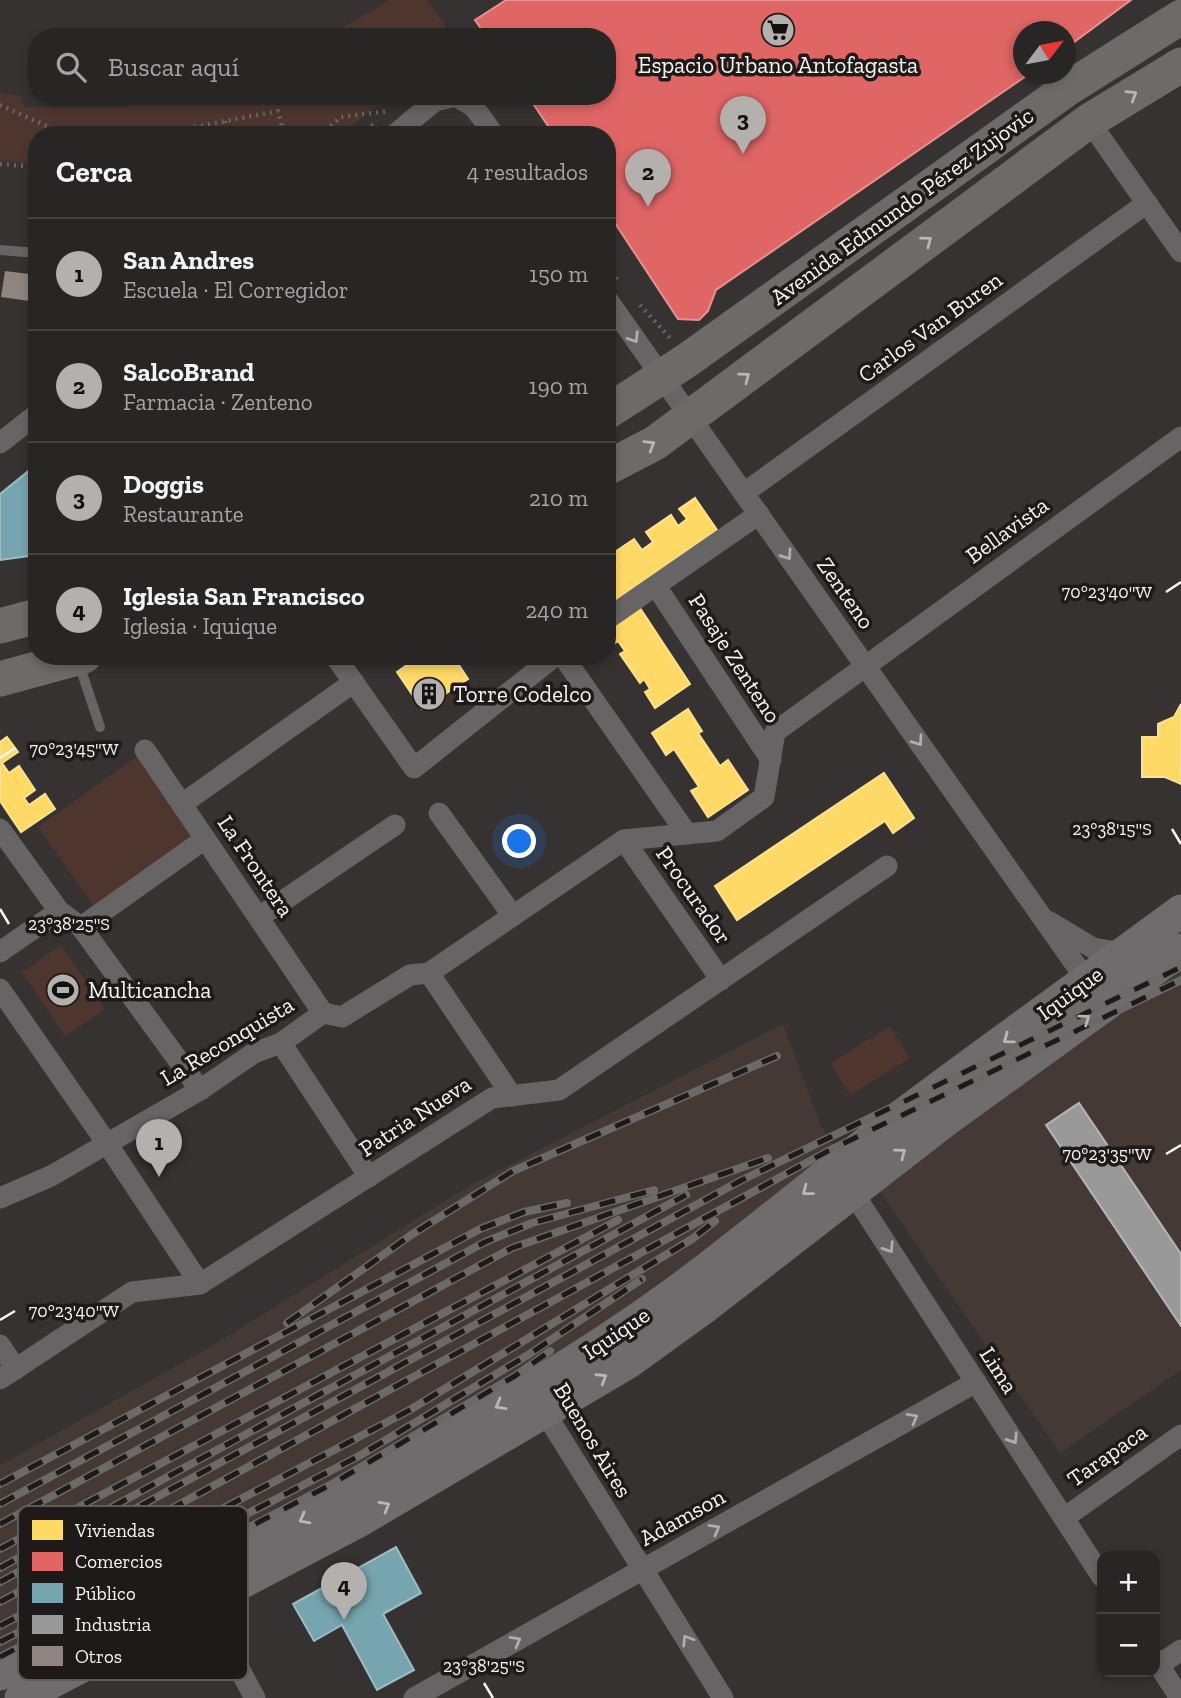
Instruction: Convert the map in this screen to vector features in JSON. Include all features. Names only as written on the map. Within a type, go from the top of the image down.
[{"type":"highway","name":"Avenida Edmundo Pérez Zujovic","points":[[616,406],[662,377],[1067,89],[1181,17]]},
{"type":"highway","name":"Avenida Edmundo Pérez Zujovic","points":[[616,463],[655,443],[1089,121],[1181,65]]},
{"type":"highway","points":[[0,626],[28,618]]},
{"type":"highway","points":[[0,679],[52,665]]},
{"type":"main road","name":"Iquique","points":[[248,1580],[357,1522],[538,1400],[885,1129],[1181,911]]},
{"type":"main road","name":"Iquique","points":[[248,1549],[538,1400],[627,1363],[852,1191],[1181,948]]},
{"type":"main road","points":[[1125,953],[1148,955],[1181,948]]},
{"type":"main road","points":[[852,1191],[867,1151],[885,1129]]},
{"type":"main road","name":"Iquique","points":[[0,1674],[18,1665]]},
{"type":"main road","name":"Iquique","points":[[21,1698],[56,1680]]},
{"type":"street","points":[[404,126],[430,105]]},
{"type":"street","points":[[471,105],[488,126]]},
{"type":"street","points":[[1089,121],[1181,252]]},
{"type":"street","name":"Carlos Van Buren","points":[[744,493],[1147,203]]},
{"type":"street","name":"Zenteno","points":[[616,312],[1087,981]]},
{"type":"street","points":[[0,443],[28,421]]},
{"type":"street","name":"Bellavista","points":[[864,665],[1181,437]]},
{"type":"street","points":[[616,614],[759,514]]},
{"type":"street","name":"Pasaje Zenteno","points":[[656,586],[771,760]]},
{"type":"street","points":[[342,665],[414,768],[544,665]]},
{"type":"street","points":[[569,665],[687,834]]},
{"type":"street","name":"La Reconquista","points":[[0,1198],[51,1176],[200,1090],[254,1053],[281,1043],[323,1013],[342,1017],[410,975],[429,973],[624,840],[717,831],[764,797],[775,732],[864,665]]},
{"type":"street","points":[[182,804],[354,682]]},
{"type":"street","name":"La Frontera","points":[[145,750],[323,1013]]},
{"type":"street","points":[[439,813],[513,916]]},
{"type":"street","points":[[259,917],[395,825]]},
{"type":"street","points":[[0,829],[59,911],[81,927],[200,1090]]},
{"type":"street","points":[[81,927],[205,839]]},
{"type":"street","name":"Procurador","points":[[624,840],[721,979]]},
{"type":"street","name":"Patria Nueva","points":[[8,1374],[132,1292],[200,1284],[492,1098],[559,1090],[887,866]]},
{"type":"street","points":[[0,952],[59,911]]},
{"type":"street","name":"Zenteno","points":[[1043,919],[1093,948],[1125,953]]},
{"type":"street","points":[[429,973],[512,1096]]},
{"type":"street","points":[[0,989],[200,1284]]},
{"type":"street","points":[[281,1043],[369,1177]]},
{"type":"street","name":"Lima","points":[[852,1191],[1097,1569]]},
{"type":"street","points":[[0,1345],[8,1374]]},
{"type":"street","name":"Adamson","points":[[414,1698],[976,1382]]},
{"type":"street","name":"Buenos Aires","points":[[538,1400],[723,1698]]},
{"type":"street","name":"Tarapaca","points":[[1064,1518],[1181,1435]]},
{"type":"street","points":[[1160,1660],[1181,1650]]},
{"type":"street","points":[[1160,1667],[1180,1698]]},
{"type":"street","points":[[246,1680],[256,1698]]},
{"type":"lane","points":[[0,250],[28,252]]},
{"type":"lane","points":[[83,665],[100,727]]},
{"type":"path","points":[[0,105],[47,126]]},
{"type":"path","points":[[205,126],[278,110],[282,126]]},
{"type":"path","points":[[330,126],[341,117],[390,111],[396,126]]},
{"type":"path","points":[[225,121],[226,126]]},
{"type":"path","points":[[0,164],[28,166]]},
{"type":"shaded area","points":[[390,0],[427,0],[447,28],[342,28]]},
{"type":"shaded area","points":[[0,93],[20,96],[24,107],[377,105],[351,126],[28,126],[28,163],[0,161]]},
{"type":"shaded area","points":[[139,755],[197,837],[95,908],[38,827]]},
{"type":"shaded area","name":"Multicancha","points":[[61,945],[105,1009],[65,1036],[22,972]]},
{"type":"shaded area","points":[[1181,968],[1181,1370],[1060,1453],[876,1186]]},
{"type":"shaded area","points":[[783,1024],[821,1126],[839,1154],[617,1313],[518,1378],[326,1495],[248,1536],[248,1506],[18,1506],[18,1658],[0,1668],[0,1465],[212,1346],[469,1186]]},
{"type":"shaded area","points":[[890,1026],[910,1058],[850,1095],[831,1063]]},
{"type":"building: Viviendas","points":[[695,498],[717,530],[616,600],[616,551],[634,539],[642,550],[653,542],[646,532],[671,515],[678,526],[687,519],[679,509]]},
{"type":"building: Viviendas","points":[[638,605],[690,684],[655,708],[645,692],[650,689],[644,679],[640,683],[620,654],[625,651],[618,641],[616,642],[616,620]]},
{"type":"building: Viviendas","name":"Torre Codelco","points":[[407,665],[459,665],[468,679],[422,709],[397,672]]},
{"type":"building: Viviendas","points":[[1181,704],[1181,784],[1165,777],[1142,777],[1142,737],[1158,737],[1158,724],[1174,717]]},
{"type":"building: Viviendas","points":[[688,709],[702,731],[698,733],[720,766],[728,760],[748,790],[708,817],[691,791],[699,787],[674,749],[666,755],[652,733]]},
{"type":"building: Viviendas","points":[[7,737],[18,752],[2,763],[9,773],[19,766],[35,790],[24,798],[29,805],[45,794],[55,809],[21,832],[0,801],[0,742]]},
{"type":"building: Viviendas","points":[[884,773],[914,818],[893,833],[885,821],[737,920],[715,886]]},
{"type":"building: Comercios","points":[[506,0],[1131,0],[1076,41],[1076,21],[1013,21],[1015,84],[716,290],[708,311],[699,320],[678,319],[616,225],[616,126],[548,126],[534,105],[616,105],[616,28],[481,28],[475,20]]},
{"type":"building: Público","points":[[28,471],[28,556],[0,560],[0,494]]},
{"type":"building: Público","points":[[396,1547],[421,1593],[383,1614],[414,1670],[377,1690],[342,1625],[314,1641],[293,1604]]},
{"type":"building: Industria","points":[[1079,1103],[1181,1254],[1181,1326],[1046,1125]]},
{"type":"building: Otros","points":[[5,271],[28,274],[28,301],[1,297]]},
{"type":"railway","points":[[140,1506],[742,1180],[1181,967]]},
{"type":"railway","points":[[176,1506],[828,1151],[1181,980]]},
{"type":"railway","points":[[287,1323],[411,1235],[513,1171],[777,1056]]},
{"type":"railway","points":[[33,1506],[512,1248],[768,1158]]},
{"type":"railway","points":[[0,1504],[485,1242],[532,1223],[654,1190]]},
{"type":"railway","points":[[114,1506],[686,1195]]},
{"type":"railway","points":[[0,1484],[480,1229],[524,1212],[567,1203]]},
{"type":"railway","points":[[81,1506],[618,1220]]},
{"type":"railway","points":[[228,1506],[408,1411],[692,1239],[715,1221]]},
{"type":"railway","points":[[248,1514],[359,1456],[528,1355],[642,1279]]},
{"type":"railway","points":[[248,1528],[332,1484],[515,1376],[550,1351]]},
{"type":"railway","points":[[0,1524],[18,1514]]},
{"type":"railway","points":[[0,1549],[18,1539]]},
{"type":"railway","points":[[0,1568],[18,1558]]},
{"type":"railway","points":[[0,1582],[18,1572]]},
{"type":"railway","points":[[0,1602],[18,1592]]},
{"type":"railway","points":[[0,1626],[18,1617]]},
{"type":"railway","points":[[0,1642],[18,1633]]},
{"type":"railway","points":[[0,1657],[18,1648]]},
{"type":"place","name":"Espacio Urbano Antofagasta","points":[[778,30]]},
{"type":"place","name":"Doggis","points":[[743,154]]},
{"type":"place","name":"SalcoBrand","points":[[648,207]]},
{"type":"place","name":"Torre Codelco","points":[[429,694]]},
{"type":"place","name":"Multicancha","points":[[63,990]]},
{"type":"place","name":"San Andres","points":[[159,1177]]},
{"type":"place","name":"Iglesia San Francisco","points":[[344,1620]]}]
